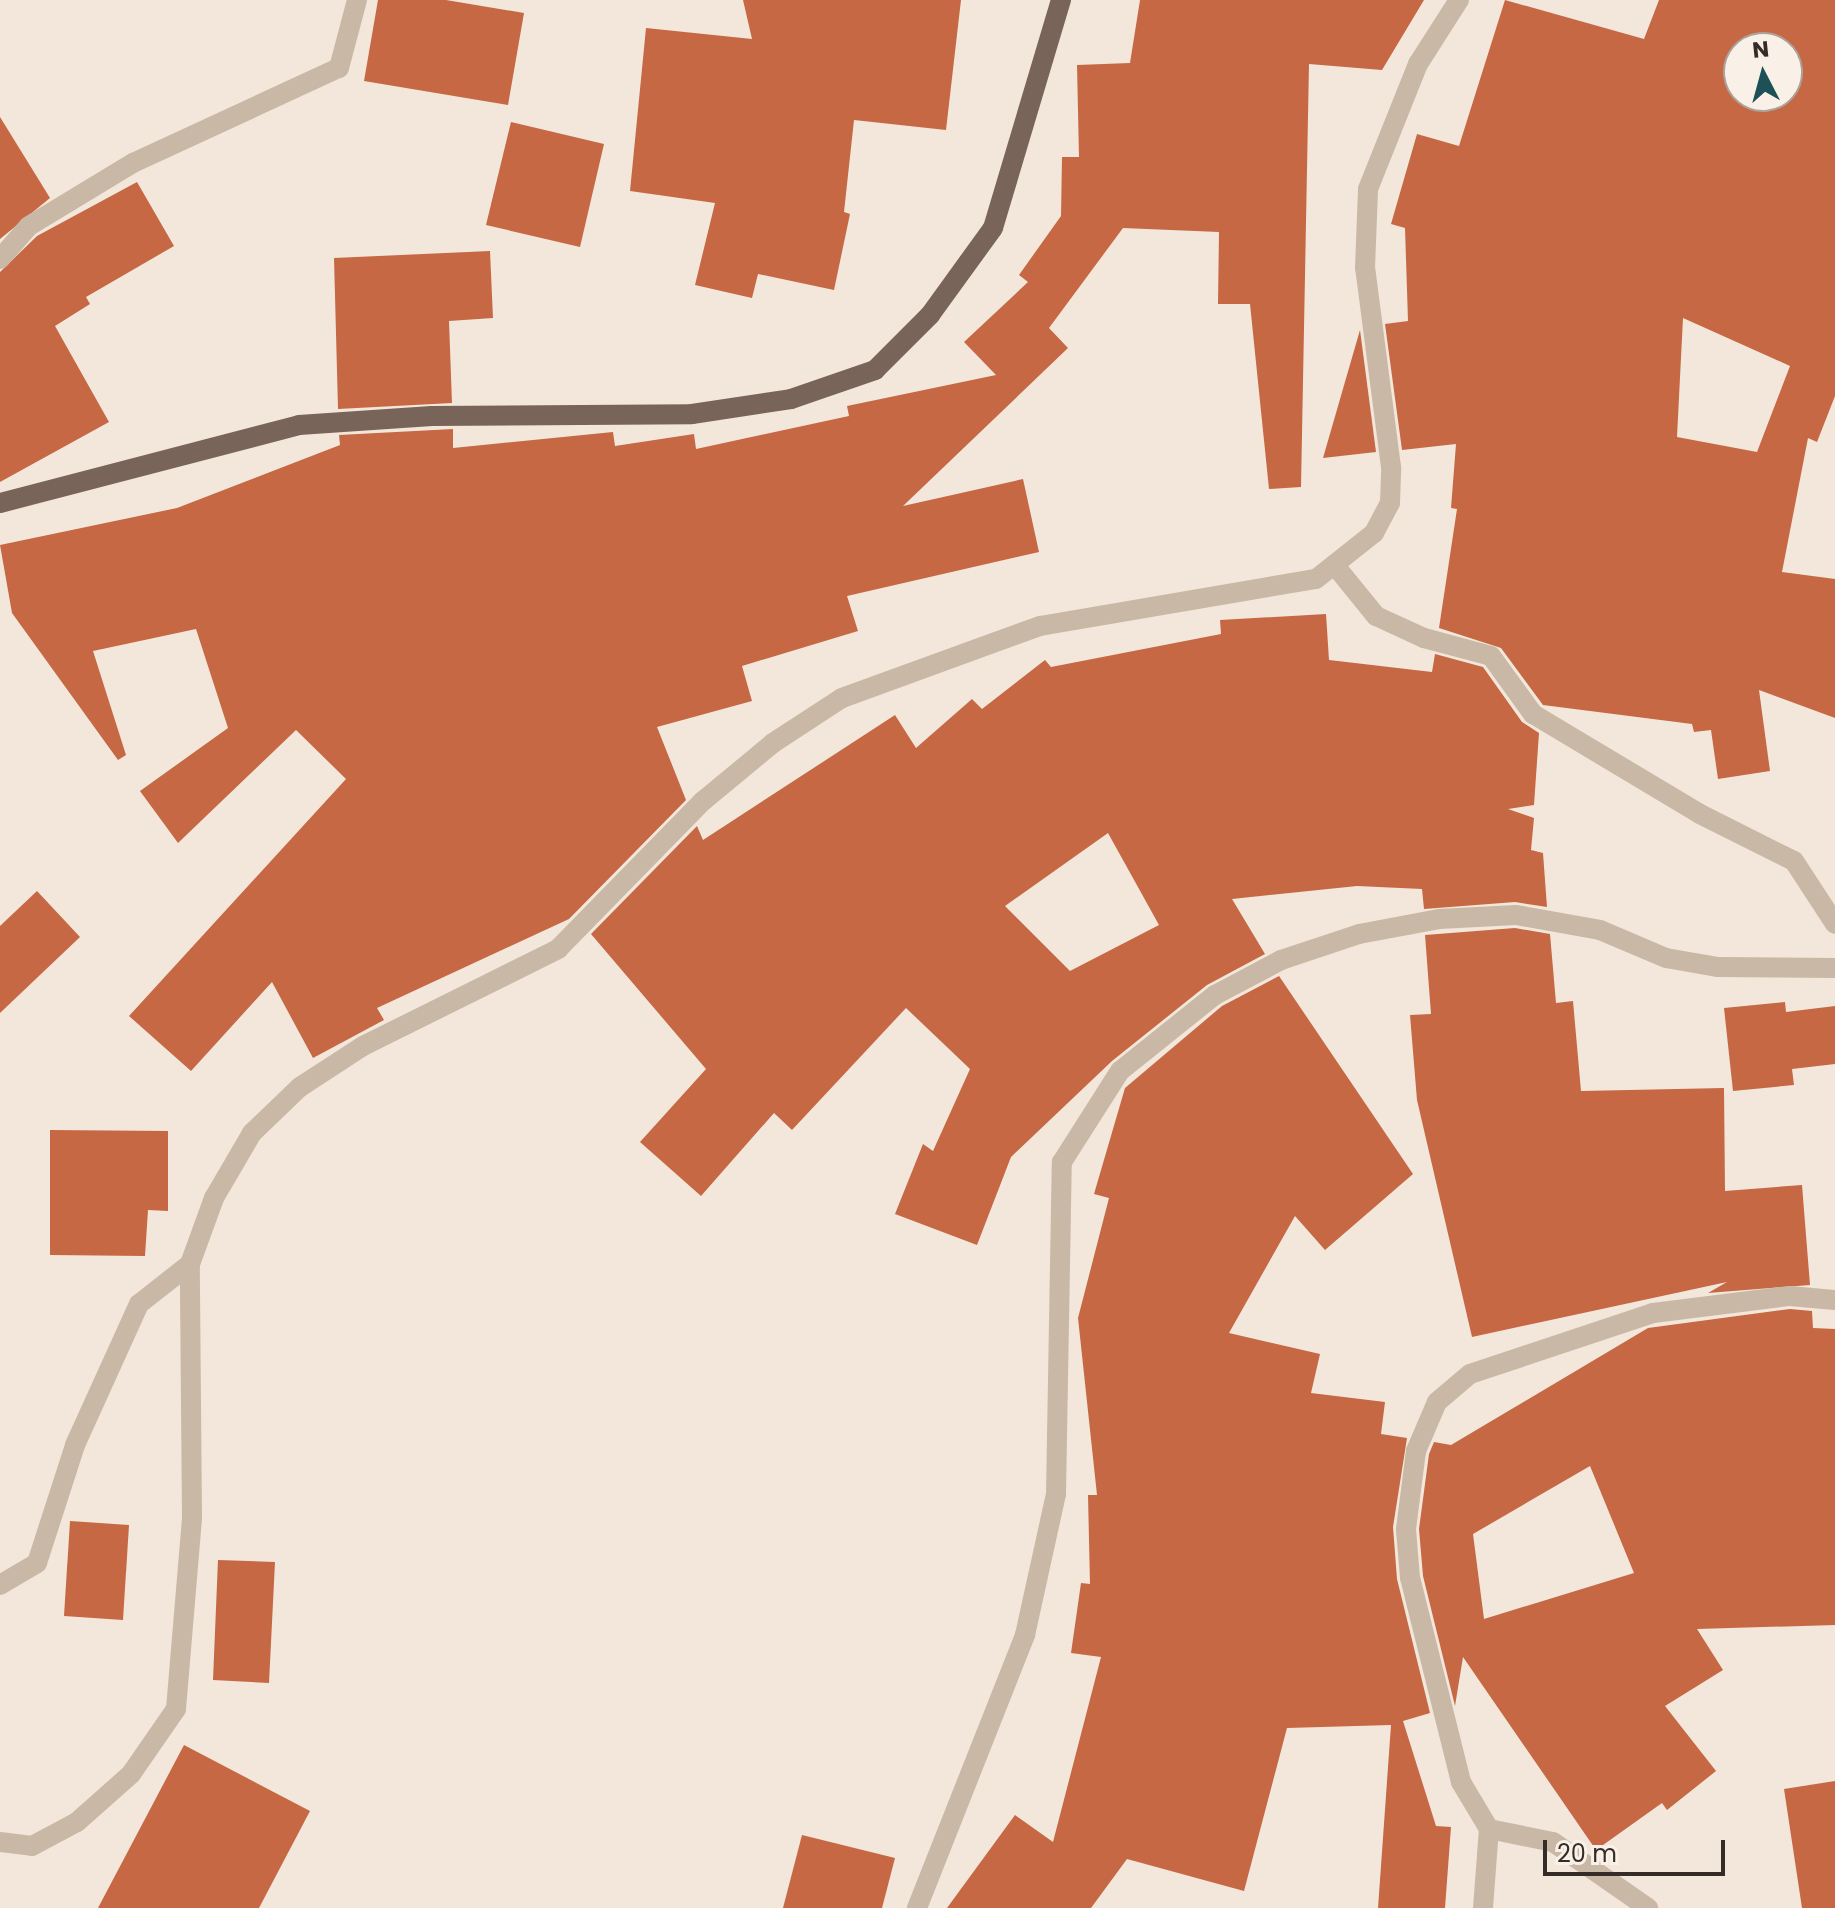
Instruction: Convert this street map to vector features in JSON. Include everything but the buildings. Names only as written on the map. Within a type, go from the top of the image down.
[{"type":"main road","points":[[0,503],[299,425],[432,416],[692,414],[791,399],[875,370],[930,315],[993,228],[1061,0]]},
{"type":"street","points":[[0,259],[29,226],[133,163],[339,68],[357,0]]},
{"type":"street","points":[[0,1842],[32,1846],[77,1822],[131,1774],[176,1709],[192,1518],[190,1264],[214,1198],[252,1133],[300,1087],[363,1046],[558,949],[703,801],[773,743],[842,698],[1040,626],[1292,586],[1337,568],[1374,533],[1390,503],[1365,268],[1368,189],[1418,64],[1459,0]]},
{"type":"street","points":[[1337,568],[1376,616],[1424,638],[1491,656],[1533,714],[1700,814],[1794,861],[1835,924]]},
{"type":"street","points":[[917,1908],[1025,1635],[1056,1494],[1062,1162],[1120,1071],[1215,995],[1281,960],[1359,934],[1439,919],[1516,915],[1600,930],[1666,958],[1718,967],[1835,968]]},
{"type":"street","points":[[0,1585],[37,1563],[75,1445],[139,1304],[190,1264]]},
{"type":"street","points":[[1483,1908],[1489,1829],[1461,1782],[1410,1578],[1406,1529],[1416,1451],[1437,1402],[1470,1374],[1653,1313],[1790,1296],[1835,1300]]},
{"type":"street","points":[[1489,1829],[1553,1842],[1648,1908]]}]
